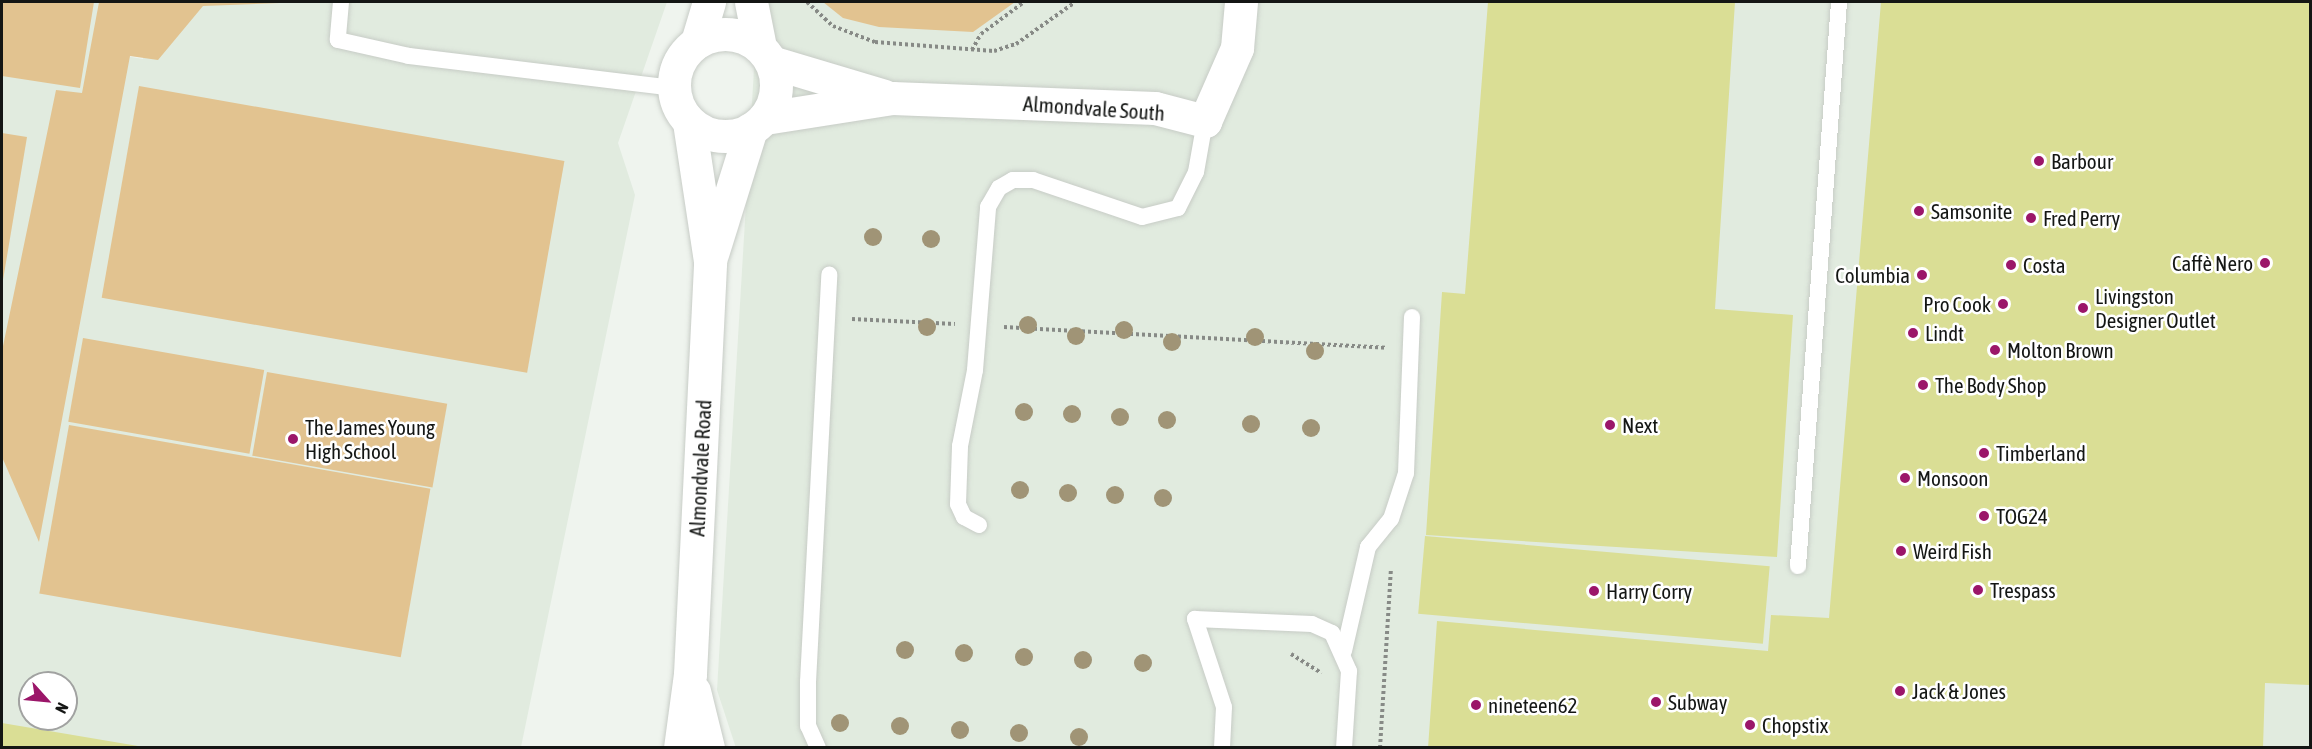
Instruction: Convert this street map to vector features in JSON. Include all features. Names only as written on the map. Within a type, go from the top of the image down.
[{"type":"street","points":[[697,42],[709,2]]},
{"type":"street","points":[[751,2],[766,55],[774,102],[758,124],[720,137],[689,122],[674,88],[684,54],[697,42],[729,34],[766,55]]},
{"type":"street","points":[[1205,121],[1237,48],[1241,2]]},
{"type":"street","name":"Almondvale South","points":[[766,55],[892,98]]},
{"type":"street","name":"Almondvale South","points":[[758,124],[892,98],[1155,108],[1205,121]]},
{"type":"street","name":"Almondvale Road","points":[[680,747],[690,674],[710,261],[689,122]]},
{"type":"street","name":"Almondvale Road","points":[[710,261],[758,124]]},
{"type":"street","name":"Almondvale Road","points":[[690,674],[708,747]]},
{"type":"lane","points":[[341,2],[338,40],[409,56],[674,88]]},
{"type":"lane","points":[[1798,566],[1839,2]]},
{"type":"lane","points":[[979,525],[964,517],[958,504],[960,446],[975,370],[986,217],[999,188],[1013,180],[1033,180],[1142,217],[1178,208],[1196,172],[1205,121]]},
{"type":"lane","points":[[818,747],[808,726],[808,682],[829,275]]},
{"type":"lane","points":[[1344,651],[1369,545],[1391,519],[1406,473],[1412,317]]},
{"type":"lane","points":[[1222,747],[1224,707],[1195,619],[1312,624],[1332,633],[1344,651],[1349,671],[1344,747]]},
{"type":"path","points":[[807,2],[817,15],[856,37],[972,50],[1016,44],[1075,2]]},
{"type":"path","points":[[972,50],[981,34],[1024,2]]},
{"type":"path","points":[[827,318],[1392,348],[1392,359],[1411,360]]},
{"type":"path","points":[[1369,545],[1392,561],[1380,747]]},
{"type":"shaded area","name":"The James Young High School","points":[[2,2],[99,2],[91,50],[143,59],[153,2],[667,2],[618,143],[635,195],[521,747],[2,747]]},
{"type":"shaded area","points":[[2,2],[94,2],[80,88],[2,76]]},
{"type":"shaded area","points":[[99,2],[305,2],[203,6],[158,60],[130,56],[39,542],[2,457],[2,351],[56,90],[82,93]]},
{"type":"shaded area","points":[[758,2],[2310,2],[2310,747],[736,748],[717,690]]},
{"type":"shaded area","points":[[823,2],[1015,2],[973,32],[879,27],[843,18]]},
{"type":"shaded area","points":[[139,86],[564,161],[527,373],[102,298]]},
{"type":"shaded area","points":[[2,133],[27,137],[2,286]]},
{"type":"shaded area","points":[[83,338],[264,370],[249,454],[68,422]]},
{"type":"shaded area","points":[[267,372],[447,404],[432,487],[252,456]]},
{"type":"shaded area","points":[[69,425],[430,489],[401,657],[39,593]]},
{"type":"building","points":[[1488,2],[1735,2],[1715,309],[1793,315],[1777,557],[1426,535],[1442,292],[1465,294]]},
{"type":"building","name":"Livingston Designer Outlet","points":[[1881,2],[2310,2],[2310,685],[2265,683],[2263,748],[1428,748],[1437,621],[1768,651],[1771,615],[1829,618]]},
{"type":"building","name":"Harry Corry","points":[[1425,536],[1770,566],[1763,644],[1418,614]]},
{"type":"building","points":[[2,723],[18,726],[18,731],[49,731],[138,746],[137,748],[2,748]]},
{"type":"place","name":"Barbour","points":[[2039,161]]},
{"type":"place","name":"Samsonite","points":[[1919,211]]},
{"type":"place","name":"Fred Perry","points":[[2031,218]]},
{"type":"place","name":"Caffè Nero","points":[[2265,263]]},
{"type":"place","name":"Costa","points":[[2011,265]]},
{"type":"place","name":"Columbia","points":[[1922,275]]},
{"type":"place","name":"Pro Cook","points":[[2003,304]]},
{"type":"place","name":"Livingston Designer Outlet","points":[[2083,308]]},
{"type":"place","name":"Lindt","points":[[1913,333]]},
{"type":"place","name":"Molton Brown","points":[[1995,350]]},
{"type":"place","name":"The Body Shop","points":[[1923,385]]},
{"type":"place","name":"Next","points":[[1610,425]]},
{"type":"place","name":"The James Young High School","points":[[293,439]]},
{"type":"place","name":"Timberland","points":[[1984,453]]},
{"type":"place","name":"Monsoon","points":[[1905,478]]},
{"type":"place","name":"TOG24","points":[[1984,516]]},
{"type":"place","name":"Weird Fish","points":[[1901,551]]},
{"type":"place","name":"Trespass","points":[[1978,590]]},
{"type":"place","name":"Harry Corry","points":[[1594,591]]},
{"type":"place","name":"Jack & Jones","points":[[1900,691]]},
{"type":"place","name":"Subway","points":[[1656,702]]},
{"type":"place","name":"nineteen62","points":[[1476,705]]},
{"type":"place","name":"Chopstix","points":[[1750,725]]}]
